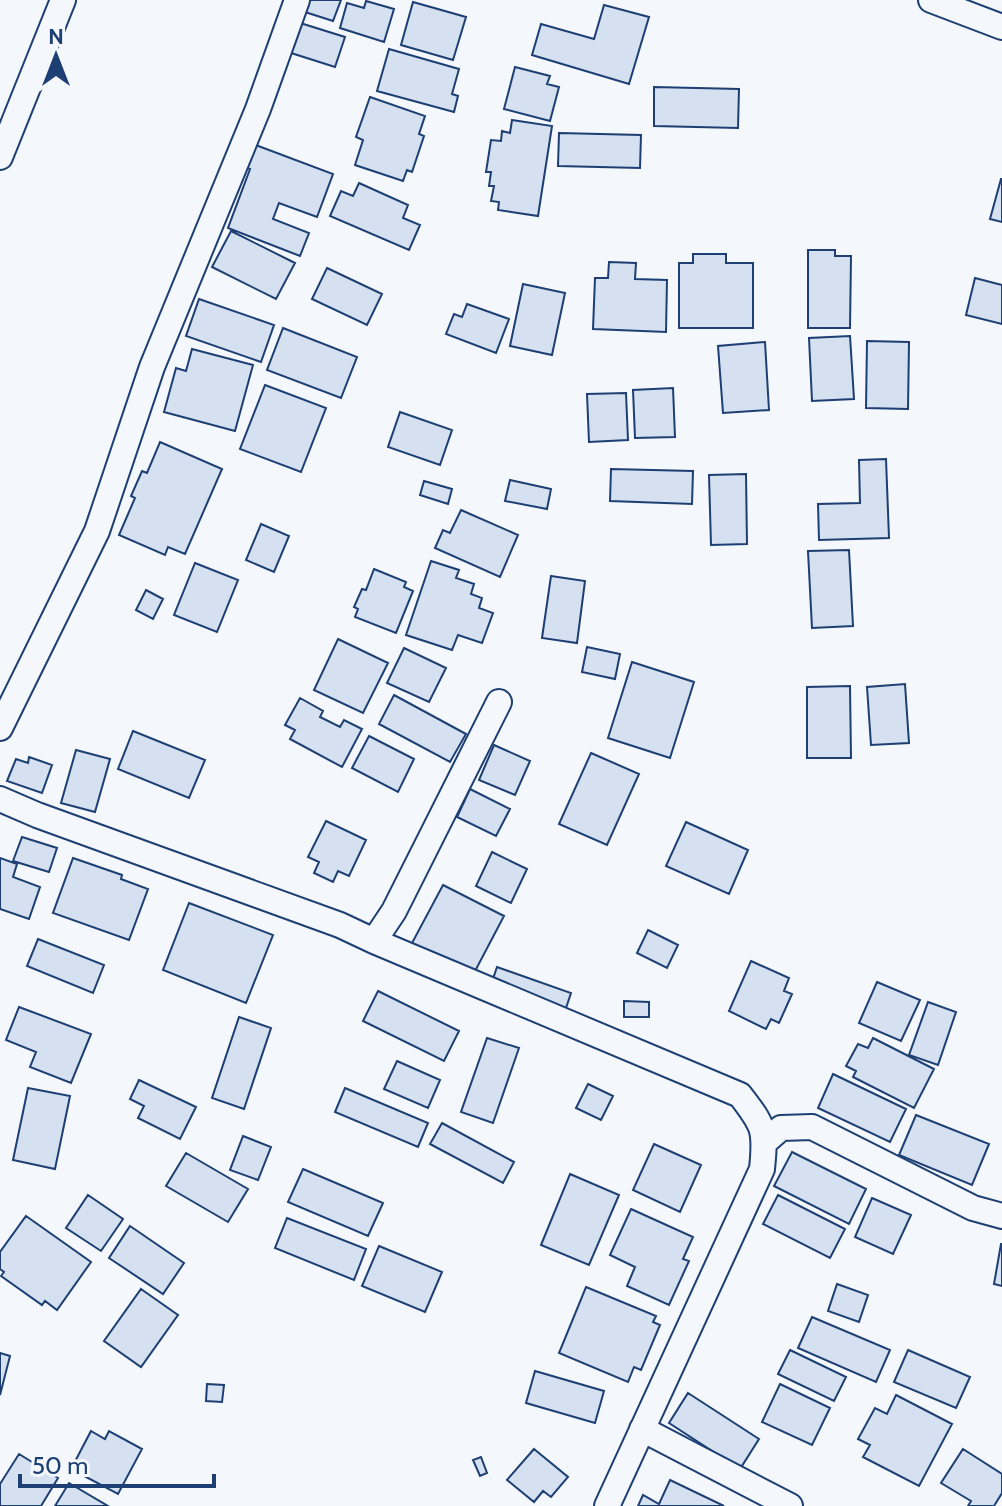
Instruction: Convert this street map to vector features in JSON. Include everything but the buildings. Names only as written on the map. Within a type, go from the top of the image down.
[{"type":"street","points":[[0,157],[63,0]]},
{"type":"street","points":[[0,728],[97,531],[152,367],[258,109],[297,0]]},
{"type":"street","points":[[931,0],[1002,27]]},
{"type":"street","points":[[374,941],[394,911],[499,702]]},
{"type":"street","points":[[0,799],[51,821],[340,925],[740,1095],[761,1121],[765,1142],[762,1169],[607,1506]]},
{"type":"street","points":[[765,1142],[781,1128],[812,1127],[973,1208],[1002,1216]]},
{"type":"street","points":[[642,1429],[790,1506]]}]
